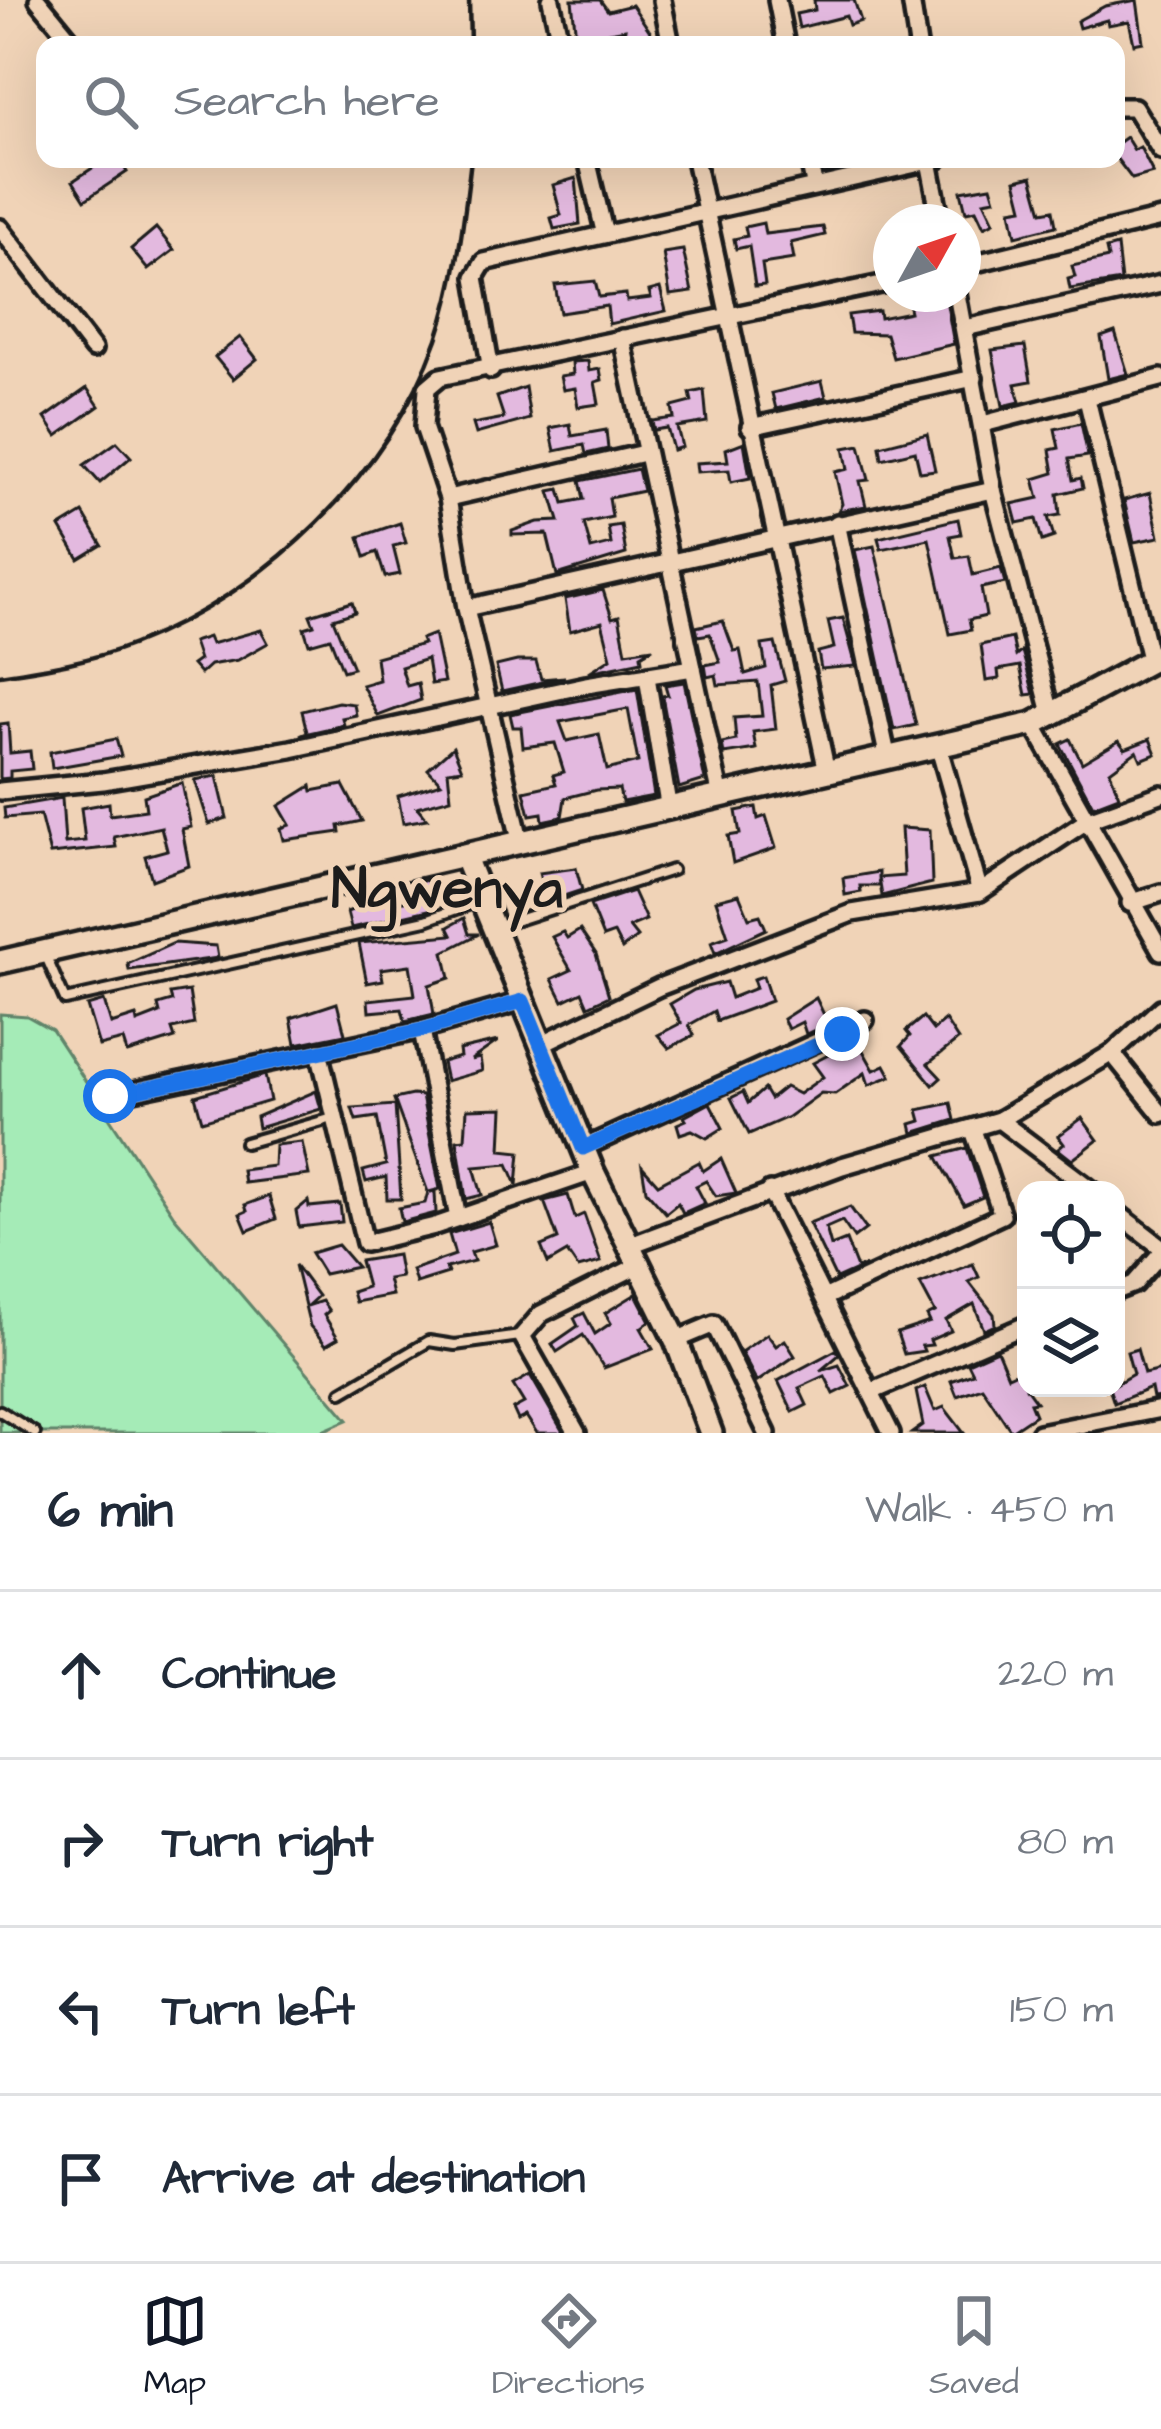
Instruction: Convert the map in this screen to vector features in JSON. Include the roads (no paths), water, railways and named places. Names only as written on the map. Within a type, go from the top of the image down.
[{"type":"street","points":[[38,0],[68,36]]},
{"type":"street","points":[[551,0],[559,36]]},
{"type":"street","points":[[662,0],[669,36]]},
{"type":"street","points":[[777,0],[784,36]]},
{"type":"street","points":[[911,0],[917,36]]},
{"type":"street","points":[[1125,107],[1134,107],[1161,151]]},
{"type":"street","points":[[589,168],[604,231]]},
{"type":"street","points":[[697,168],[827,772]]},
{"type":"street","points":[[811,168],[814,184]]},
{"type":"street","points":[[490,370],[478,300],[479,266],[705,207],[893,168]]},
{"type":"street","points":[[934,168],[939,204]]},
{"type":"street","points":[[981,262],[1161,218]]},
{"type":"street","points":[[0,228],[93,349]]},
{"type":"street","points":[[965,328],[1161,284]]},
{"type":"street","points":[[521,844],[466,608],[448,498],[424,427],[423,400],[440,377],[873,286]]},
{"type":"street","points":[[961,312],[1042,720],[1130,903],[1161,951]]},
{"type":"street","points":[[622,338],[666,560],[722,797]]},
{"type":"street","points":[[750,427],[974,378]]},
{"type":"street","points":[[983,424],[1161,378]]},
{"type":"street","points":[[0,962],[939,748],[1042,720],[1156,659],[1088,398]]},
{"type":"street","points":[[448,498],[644,453]]},
{"type":"street","points":[[466,608],[993,490]]},
{"type":"street","points":[[837,523],[888,759]]},
{"type":"street","points":[[0,791],[142,775],[693,668]]},
{"type":"street","points":[[647,677],[669,810]]},
{"type":"street","points":[[939,748],[980,892]]},
{"type":"street","points":[[543,1042],[659,987],[852,913],[980,892],[1088,820],[1161,794]]},
{"type":"street","points":[[464,855],[592,1172],[676,1340],[711,1433]]},
{"type":"street","points":[[1130,903],[1161,893]]},
{"type":"street","points":[[110,1096],[422,1030],[523,1001]]},
{"type":"street","points":[[578,1433],[522,1336],[542,1314],[633,1256],[770,1191],[999,1120],[1112,1053],[1161,1008]]},
{"type":"street","points":[[583,1148],[865,1021]]},
{"type":"street","points":[[422,1030],[458,1218]]},
{"type":"street","points":[[319,1051],[365,1243],[458,1218],[592,1172]]},
{"type":"street","points":[[1112,1053],[1161,1114]]},
{"type":"street","points":[[999,1120],[1080,1181]]},
{"type":"street","points":[[826,1297],[1002,1215],[973,1130]]},
{"type":"street","points":[[770,1191],[891,1433]]},
{"type":"street","points":[[1121,1289],[1134,1284],[1161,1250],[1125,1220]]},
{"type":"street","points":[[676,1340],[714,1324],[767,1433]]},
{"type":"street","points":[[871,1392],[1017,1329]]},
{"type":"street","points":[[1039,1433],[1161,1408]]},
{"type":"lane","points":[[492,928],[672,870]]},
{"type":"lane","points":[[44,952],[64,1000],[426,920],[481,901]]},
{"type":"lane","points":[[245,1143],[333,1118]]},
{"type":"lane","points":[[342,1392],[429,1341],[455,1345],[522,1336]]},
{"type":"lane","points":[[0,1411],[35,1433]]},
{"type":"railway","points":[[469,0],[470,36]]},
{"type":"railway","points":[[0,675],[101,655],[183,622],[275,560],[317,523],[355,481],[416,389],[437,339],[455,273],[470,168]]},
{"type":"district","name":"Ngwenya","points":[[447,890]]}]
